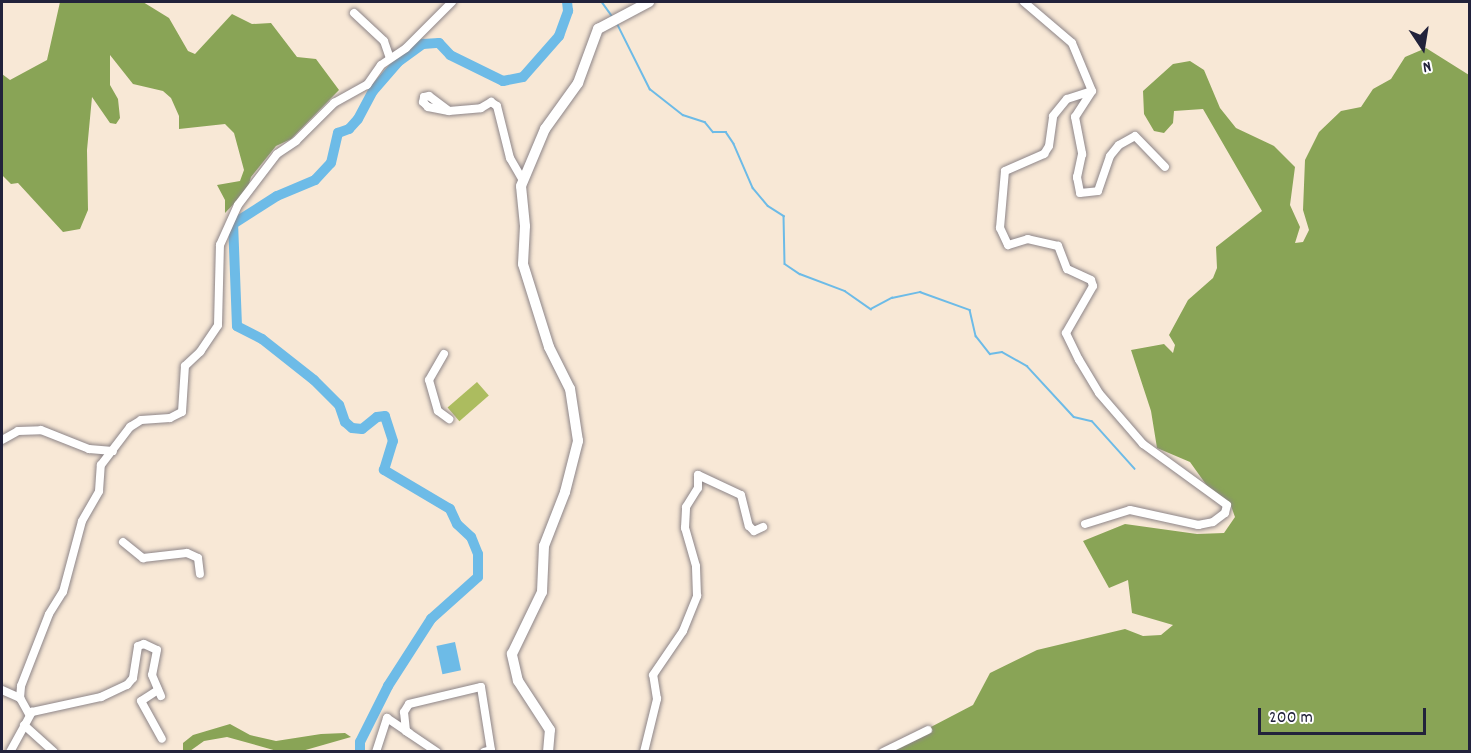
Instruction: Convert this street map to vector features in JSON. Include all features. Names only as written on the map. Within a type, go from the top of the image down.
[{"type":"main road","points":[[548,752],[550,730],[518,681],[511,662],[515,643],[542,592],[544,546],[565,492],[578,441],[570,389],[549,347],[523,264],[522,179],[545,129],[578,83],[593,38],[608,21],[649,2]]},
{"type":"street","points":[[20,698],[49,614],[63,592],[82,521],[99,491],[100,465],[130,427],[141,420],[170,418],[182,412],[185,366],[218,325],[220,245],[238,205],[277,154],[296,141],[334,104],[367,85],[390,58],[406,48],[452,2]]},
{"type":"street","points":[[1024,2],[1072,43],[1092,91]]},
{"type":"street","points":[[354,13],[384,41],[390,58]]},
{"type":"street","points":[[1092,91],[1075,117],[1083,154],[1077,177],[1080,193],[1098,191],[1110,156],[1119,145],[1135,136],[1165,167]]},
{"type":"street","points":[[1085,524],[1130,510],[1198,525],[1213,522],[1225,513],[1227,505],[1143,444],[1099,393],[1079,360],[1066,333],[1093,286],[1091,280],[1067,269],[1062,252],[1051,242],[1028,239],[1014,245],[1004,240],[1000,228],[1005,171],[1044,154],[1049,146],[1053,116],[1067,99],[1092,91]]},
{"type":"street","points":[[449,111],[481,108],[491,102],[497,106],[510,158],[522,179]]},
{"type":"street","points":[[444,354],[429,380],[438,411],[449,419]]},
{"type":"street","points":[[2,440],[18,431],[41,430],[89,449],[113,451]]},
{"type":"street","points":[[644,752],[657,699],[653,675],[683,631],[698,596],[696,566],[685,528],[686,507],[698,488],[698,475],[741,495],[749,526],[754,531],[763,527]]},
{"type":"street","points":[[123,542],[143,558],[187,553],[198,558],[200,574]]},
{"type":"street","points":[[10,752],[29,714],[65,703],[101,697],[127,686],[133,678],[138,646],[144,644],[157,650],[152,675],[159,693],[141,701],[162,739]]},
{"type":"street","points":[[376,752],[387,718],[437,752],[406,731],[404,712],[408,704],[481,687],[491,750],[484,752]]},
{"type":"street","points":[[2,690],[20,698],[29,714]]},
{"type":"street","points":[[24,725],[54,752]]},
{"type":"street","points":[[883,752],[928,730]]},
{"type":"green space","points":[[60,2],[143,2],[169,18],[188,51],[195,54],[232,14],[252,24],[271,23],[297,57],[316,59],[339,90],[291,139],[276,146],[251,177],[247,190],[225,213],[225,200],[217,185],[240,181],[244,170],[234,133],[225,124],[179,129],[179,116],[171,98],[163,91],[133,84],[110,55],[110,85],[118,99],[120,118],[116,124],[110,123],[92,97],[87,150],[88,210],[80,229],[63,232],[18,183],[11,184],[2,175],[2,74],[10,80],[47,60]]},
{"type":"green space","points":[[1426,48],[1469,75],[1469,751],[883,752],[973,705],[990,673],[1037,650],[1125,629],[1143,636],[1161,635],[1173,625],[1132,613],[1128,580],[1109,588],[1083,541],[1125,524],[1197,534],[1224,533],[1235,517],[1231,506],[1210,490],[1190,462],[1157,448],[1151,411],[1131,350],[1164,344],[1173,353],[1175,345],[1169,335],[1188,300],[1213,278],[1217,268],[1216,247],[1262,211],[1203,109],[1174,111],[1173,123],[1164,133],[1154,131],[1144,114],[1143,91],[1173,64],[1190,61],[1204,70],[1220,108],[1236,128],[1274,146],[1295,167],[1290,205],[1300,227],[1295,243],[1303,242],[1309,230],[1303,210],[1305,160],[1319,132],[1341,111],[1361,107],[1373,89],[1391,79],[1405,57]]},
{"type":"green space","points":[[477,382],[489,396],[459,421],[448,408]]},
{"type":"green space","points":[[230,724],[250,735],[276,741],[321,734],[345,733],[351,737],[302,751],[277,751],[227,737],[204,741],[190,751],[183,750],[183,743],[193,735]]},
{"type":"water","points":[[455,642],[461,670],[442,674],[436,646]]},
{"type":"waterway","points":[[360,752],[360,742],[388,686],[431,619],[478,577],[478,554],[471,537],[457,524],[450,509],[384,470],[393,441],[385,416],[377,417],[362,429],[352,428],[345,422],[339,405],[314,380],[262,339],[237,326],[233,224],[277,196],[315,180],[331,163],[338,133],[349,129],[358,119],[373,91],[398,62],[423,44],[439,43],[450,55],[503,81],[523,77],[559,36],[568,11],[567,2]]},
{"type":"waterway","points":[[602,2],[612,16]]},
{"type":"waterway","points":[[618,25],[650,89],[683,115],[705,122],[713,132],[726,132],[734,144],[753,188],[768,206],[784,216],[785,264],[800,274],[845,291],[871,309],[892,298],[920,292],[970,310],[976,336],[990,354],[1002,352],[1027,366],[1074,417],[1092,421],[1135,469]]}]
